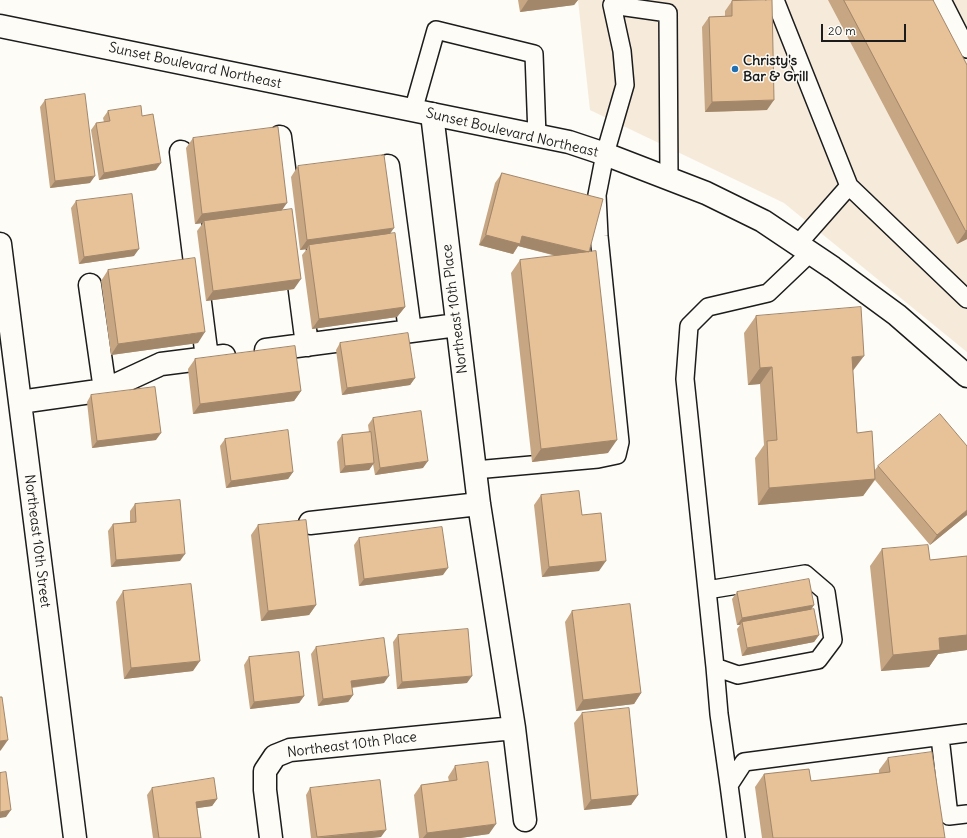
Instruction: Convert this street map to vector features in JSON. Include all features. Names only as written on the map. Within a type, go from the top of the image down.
[{"type":"street","name":"Sunset Boulevard Northeast","points":[[0,26],[569,142],[604,154],[706,193],[762,221],[833,268],[897,315],[967,376]]},
{"type":"street","name":"Northeast 10th Place","points":[[422,112],[457,325],[479,504],[514,728],[525,820]]},
{"type":"street","points":[[280,137],[307,345]]},
{"type":"street","points":[[181,152],[207,358]]},
{"type":"street","points":[[388,166],[410,331]]},
{"type":"street","name":"Northeast 10th Street","points":[[0,244],[5,327],[20,402],[75,838]]},
{"type":"street","points":[[90,285],[105,390]]},
{"type":"street","points":[[20,402],[105,390],[161,364],[457,325]]},
{"type":"street","points":[[310,523],[479,504]]},
{"type":"street","name":"Northeast 10th Place","points":[[271,838],[265,790],[265,771],[275,756],[290,750],[514,728]]},
{"type":"lane","points":[[775,0],[849,186],[967,299]]},
{"type":"lane","points":[[942,0],[967,49]]},
{"type":"lane","points":[[475,470],[598,459],[617,455],[620,442],[599,236],[597,195],[604,154],[625,85],[622,51],[612,5],[668,13],[669,178]]},
{"type":"lane","points":[[422,112],[436,30],[534,54],[537,136]]},
{"type":"lane","points":[[736,838],[719,714],[685,379],[689,326],[708,308],[768,293],[804,249],[849,186]]},
{"type":"lane","points":[[707,590],[805,574],[826,592],[833,640],[818,660],[738,675],[715,667]]},
{"type":"lane","points":[[729,785],[744,762],[967,733]]},
{"type":"lane","points":[[940,736],[949,816],[967,814]]},
{"type":"shaded area","points":[[578,0],[967,0],[967,352],[784,203],[590,110]]},
{"type":"building","name":"Christy's Bar & Grill","points":[[772,0],[774,100],[712,102],[709,17],[732,16],[732,1]]},
{"type":"building","points":[[844,0],[933,0],[967,65],[966,231]]},
{"type":"building","points":[[85,94],[95,176],[55,181],[45,100]]},
{"type":"building","points":[[141,106],[142,116],[153,114],[161,163],[104,173],[96,123],[110,121],[108,111]]},
{"type":"building","points":[[278,127],[287,203],[202,214],[193,138]]},
{"type":"building","points":[[384,155],[394,228],[307,240],[298,166]]},
{"type":"building","points":[[502,173],[603,199],[589,252],[522,236],[520,244],[486,235]]},
{"type":"building","points":[[132,194],[139,249],[84,257],[76,201]]},
{"type":"building","points":[[292,209],[301,279],[213,291],[204,221]]},
{"type":"building","points":[[395,233],[405,307],[319,319],[309,245]]},
{"type":"building","points":[[596,251],[617,440],[541,449],[520,260]]},
{"type":"building","points":[[195,258],[205,332],[118,344],[108,270]]},
{"type":"building","points":[[861,307],[864,356],[852,357],[857,433],[872,431],[875,479],[769,488],[767,441],[777,440],[772,367],[760,368],[756,316]]},
{"type":"building","points":[[408,333],[415,378],[347,388],[340,343]]},
{"type":"building","points":[[295,346],[301,391],[200,404],[195,359]]},
{"type":"building","points":[[155,387],[161,433],[97,441],[91,395]]},
{"type":"building","points":[[421,411],[428,461],[380,468],[373,418]]},
{"type":"building","points":[[940,414],[967,446],[967,510],[937,535],[878,466]]},
{"type":"building","points":[[288,430],[293,472],[231,481],[225,439]]},
{"type":"building","points":[[371,432],[374,463],[345,466],[342,435]]},
{"type":"building","points":[[579,491],[582,515],[601,513],[606,561],[549,567],[541,495]]},
{"type":"building","points":[[180,500],[185,554],[116,560],[113,524],[136,522],[135,504]]},
{"type":"building","points":[[306,520],[316,605],[268,611],[258,525]]},
{"type":"building","points":[[442,527],[448,568],[364,579],[359,538]]},
{"type":"building","points":[[928,545],[930,560],[967,556],[967,635],[939,638],[940,650],[893,655],[882,549]]},
{"type":"building","points":[[809,579],[814,605],[742,618],[737,592]]},
{"type":"building","points":[[191,584],[200,661],[131,668],[123,591]]},
{"type":"building","points":[[630,604],[641,693],[583,700],[572,611]]},
{"type":"building","points":[[814,609],[819,635],[747,648],[742,622]]},
{"type":"building","points":[[468,629],[472,676],[402,682],[398,635]]},
{"type":"building","points":[[384,638],[389,676],[351,681],[353,695],[323,699],[316,647]]},
{"type":"building","points":[[299,652],[304,696],[254,702],[249,657]]},
{"type":"building","points":[[0,697],[2,697],[8,740],[0,741]]},
{"type":"building","points":[[629,708],[638,795],[591,800],[582,713]]},
{"type":"building","points":[[932,752],[945,838],[773,838],[764,774],[809,769],[811,781],[890,772],[888,758]]},
{"type":"building","points":[[488,762],[496,824],[427,833],[421,785],[457,780],[455,766]]},
{"type":"building","points":[[6,772],[11,810],[0,812],[0,773]]},
{"type":"building","points":[[214,778],[217,799],[196,802],[201,838],[159,838],[152,788]]},
{"type":"building","points":[[380,780],[386,830],[317,837],[310,788]]},
{"type":"place","name":"Christy's Bar & Grill","points":[[735,69]]}]
